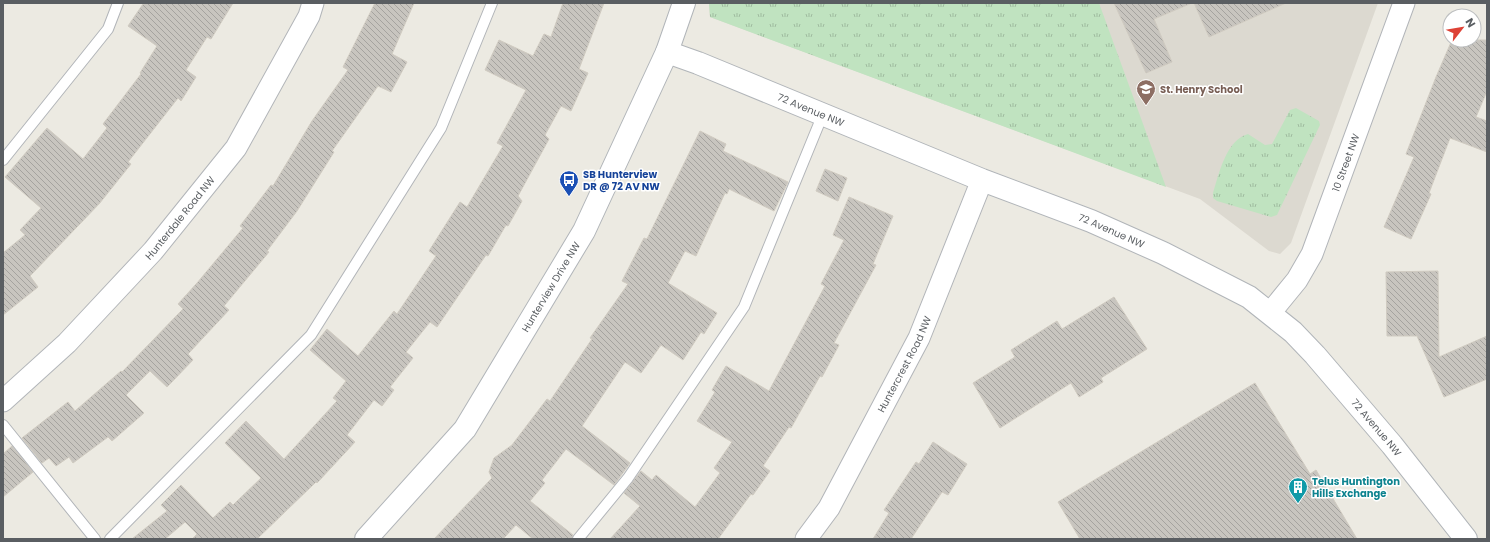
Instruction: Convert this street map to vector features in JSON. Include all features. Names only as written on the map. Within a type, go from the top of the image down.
[{"type":"street","name":"Hunterdale Road NW","points":[[3,401],[67,343],[153,251],[236,148],[309,16],[313,3]]},
{"type":"street","name":"Hunterview Drive NW","points":[[366,539],[465,429],[584,231],[667,52],[684,3]]},
{"type":"street","name":"10 Street NW","points":[[1270,313],[1297,280],[1312,254],[1404,3]]},
{"type":"street","name":"72 Avenue NW","points":[[667,52],[698,63],[982,180],[1091,221],[1148,247],[1249,297],[1293,332],[1315,355],[1392,445],[1466,539]]},
{"type":"street","name":"Huntercrest Road NW","points":[[806,539],[829,508],[919,338],[982,180]]},
{"type":"lane","points":[[3,160],[108,29],[118,3]]},
{"type":"lane","points":[[110,539],[311,335],[441,128],[492,3]]},
{"type":"lane","points":[[578,539],[628,478],[744,307],[823,114]]},
{"type":"lane","points":[[3,425],[95,539]]},
{"type":"shaded area","name":"St. Henry School","points":[[709,3],[1378,3],[1291,243],[1280,254],[1269,251],[1200,199],[710,17]]},
{"type":"green space","points":[[709,3],[1099,3],[1166,187],[710,17]]},
{"type":"green space","points":[[1296,108],[1319,121],[1320,125],[1277,215],[1271,217],[1217,201],[1213,198],[1213,193],[1224,159],[1234,143],[1240,137],[1248,134],[1265,145],[1272,144],[1290,110]]},
{"type":"building","points":[[233,3],[211,39],[207,37],[186,70],[196,77],[181,101],[178,98],[128,162],[131,164],[99,204],[30,276],[38,287],[3,315],[3,253],[25,235],[20,230],[41,208],[5,177],[47,128],[83,159],[107,128],[103,124],[141,74],[140,73],[157,46],[128,26],[143,4]]},
{"type":"building","points":[[375,3],[414,3],[392,54],[407,62],[391,92],[378,86],[332,151],[334,152],[297,211],[267,251],[269,252],[224,306],[229,310],[188,354],[193,360],[167,387],[150,371],[126,395],[144,413],[112,441],[108,437],[73,463],[69,457],[56,466],[49,458],[42,463],[22,438],[68,402],[75,411],[121,371],[122,372],[183,309],[178,304],[243,228],[240,226],[271,185],[273,186],[312,121],[348,70],[343,67]]},
{"type":"building","points":[[563,3],[604,3],[579,69],[588,73],[571,111],[561,106],[545,135],[549,139],[518,196],[522,201],[508,226],[506,225],[488,256],[486,255],[437,327],[430,322],[406,352],[413,358],[390,387],[394,390],[382,406],[374,400],[347,435],[355,442],[317,483],[316,482],[257,539],[192,539],[197,534],[185,522],[165,539],[132,539],[167,511],[161,505],[181,485],[213,518],[230,502],[233,505],[261,478],[225,443],[246,421],[284,459],[337,401],[333,398],[346,381],[310,350],[327,329],[358,356],[394,311],[397,314],[436,256],[429,251],[460,202],[467,207],[503,146],[497,143],[526,90],[485,70],[499,40],[533,56],[544,34],[551,37]]},
{"type":"building","points":[[1114,3],[1192,3],[1154,19],[1172,62],[1146,73]]},
{"type":"building","points":[[1194,3],[1286,3],[1209,37]]},
{"type":"building","points":[[1482,40],[1487,40],[1487,91],[1476,117],[1487,121],[1487,152],[1450,138],[1429,193],[1431,194],[1411,239],[1384,227],[1414,157],[1406,154],[1449,48],[1482,48]]},
{"type":"building","points":[[700,131],[726,144],[723,151],[788,182],[774,211],[729,189],[727,194],[725,193],[696,256],[685,251],[668,283],[717,313],[704,334],[701,332],[683,360],[661,345],[641,373],[625,362],[582,426],[630,463],[614,485],[566,449],[542,480],[545,483],[530,501],[573,535],[572,539],[533,539],[516,525],[503,539],[434,539],[492,478],[489,472],[494,458],[512,445],[547,399],[550,401],[592,339],[590,338],[628,284],[622,281],[644,238],[647,239]]},
{"type":"building","points":[[825,169],[847,178],[838,201],[816,191]]},
{"type":"building","points":[[849,197],[893,216],[873,264],[876,265],[834,343],[839,345],[822,377],[820,376],[791,428],[789,427],[763,466],[770,471],[718,539],[610,539],[640,506],[624,493],[641,471],[652,480],[656,475],[695,507],[720,473],[714,468],[732,442],[697,421],[715,392],[712,390],[726,366],[769,391],[825,286],[821,284],[844,240],[833,235]]},
{"type":"building","points":[[1438,271],[1439,357],[1487,336],[1487,379],[1444,397],[1417,336],[1387,336],[1386,272]]},
{"type":"building","points":[[1114,297],[1147,349],[1101,378],[1103,382],[1079,397],[1071,383],[1000,428],[973,383],[1015,357],[1011,350],[1057,321],[1062,329]]},
{"type":"building","points":[[1255,383],[1310,474],[1316,470],[1357,539],[1080,539],[1058,502]]},
{"type":"building","points":[[933,442],[967,464],[948,495],[942,492],[911,539],[873,539],[889,513],[884,510],[916,462],[919,464]]},
{"type":"building","points":[[12,446],[33,472],[3,497],[3,454]]},
{"type":"place","name":"St. Henry School","points":[[1146,106]]},
{"type":"place","name":"SB Hunterview DR @ 72 AV NW","points":[[569,197]]},
{"type":"place","name":"Telus Huntington Hills Exchange","points":[[1298,504]]}]
